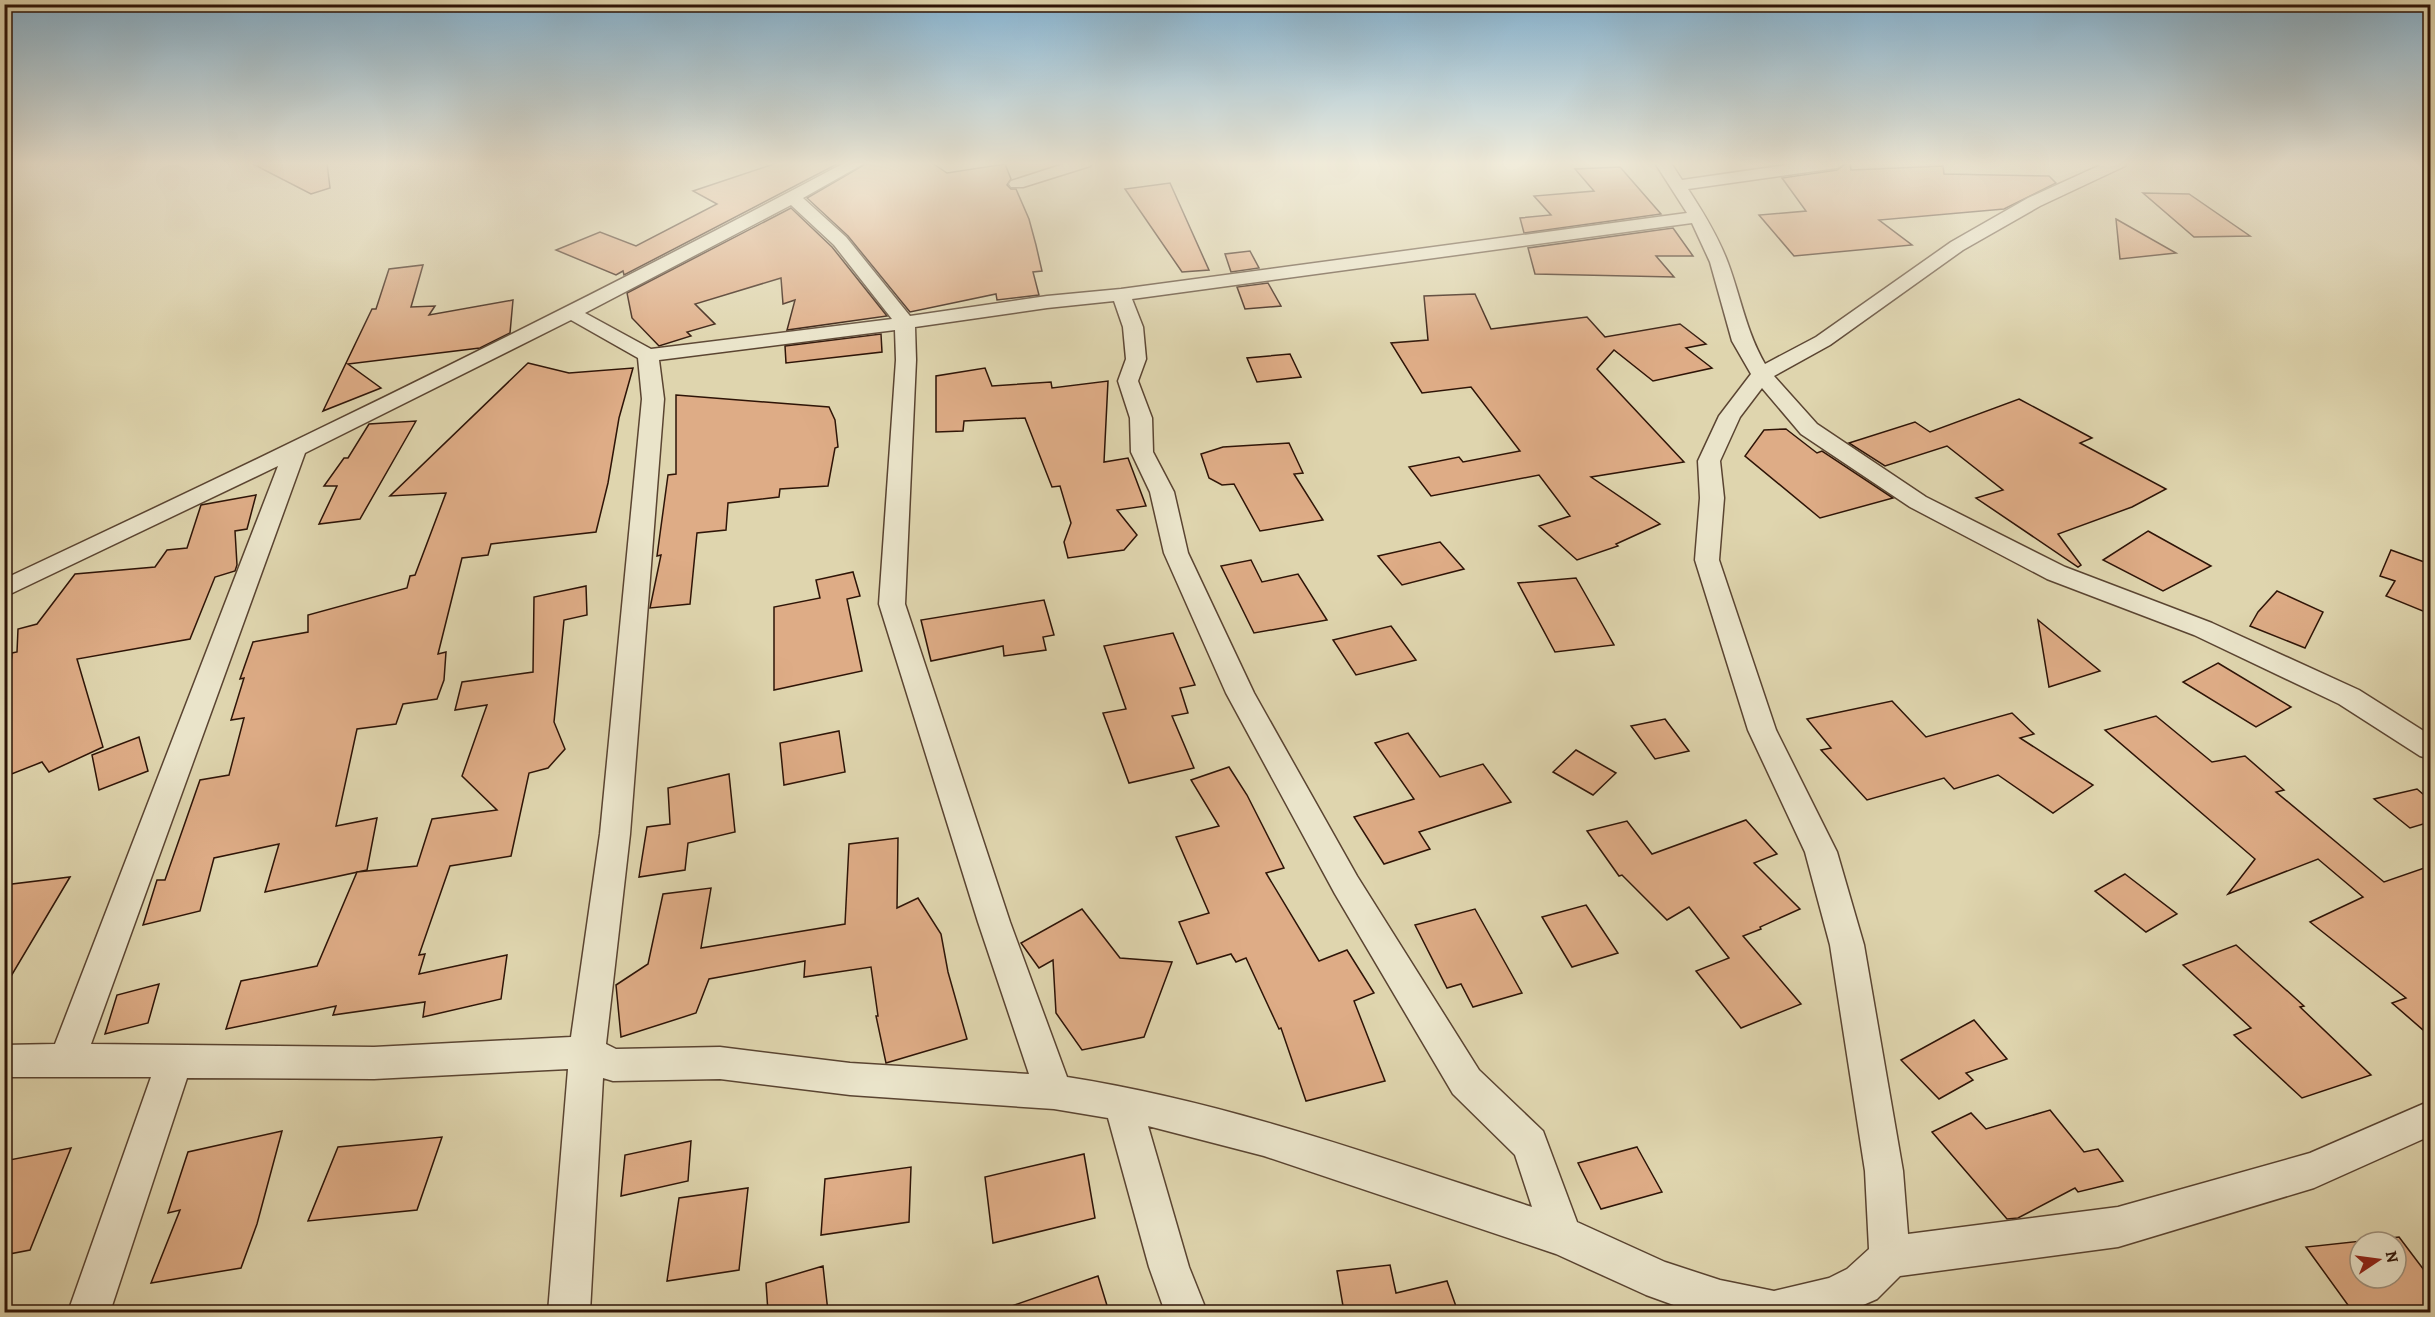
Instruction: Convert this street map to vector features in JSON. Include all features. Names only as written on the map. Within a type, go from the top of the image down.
[{"type":"street","points":[[4,589],[295,451],[746,224]]},
{"type":"street","points":[[822,224],[840,241],[869,275],[905,323],[906,360],[892,604],[994,922],[1054,1092]]},
{"type":"street","points":[[570,312],[648,355],[905,323],[1047,302],[1121,295],[1643,224]]},
{"type":"street","points":[[1701,224],[1719,262],[1742,341],[1761,374],[1809,429],[1918,502],[2056,573],[2203,629],[2349,698],[2430,749]]},
{"type":"street","points":[[1890,1257],[1884,1171],[1847,945],[1821,852],[1762,730],[1707,560],[1712,498],[1709,461],[1731,416],[1761,374],[1823,340],[1958,246],[1995,224]]},
{"type":"street","points":[[1121,295],[1133,327],[1136,359],[1128,381],[1140,418],[1142,452],[1162,492],[1176,553],[1240,693],[1346,885],[1466,1082],[1530,1144],[1562,1236]]},
{"type":"street","points":[[568,1312],[587,1052],[615,834],[633,647],[653,399],[648,355]]},
{"type":"street","points":[[67,1060],[295,451]]},
{"type":"street","points":[[4,1061],[375,1063],[587,1052],[612,1065],[720,1063],[850,1078],[1054,1092],[1123,1103],[1264,1138],[1562,1236],[1660,1281],[1720,1300],[1773,1312],[1835,1305],[1862,1284],[1890,1257],[2118,1227],[2314,1170],[2430,1118]]},
{"type":"street","points":[[89,1312],[174,1063]]},
{"type":"street","points":[[1123,1103],[1168,1267],[1186,1312]]},
{"type":"building","points":[[678,224],[721,224],[624,275],[623,271],[616,275],[556,250],[600,232],[636,246]]},
{"type":"building","points":[[759,224],[808,224],[832,247],[887,316],[787,330],[795,300],[783,304],[781,278],[695,304],[715,324],[687,332],[691,336],[659,346],[632,318],[627,293]]},
{"type":"building","points":[[836,224],[1030,224],[1042,271],[1033,272],[1039,295],[997,300],[996,294],[910,312],[848,236]]},
{"type":"building","points":[[1149,224],[1189,224],[1209,270],[1182,272]]},
{"type":"building","points":[[1522,224],[1586,224],[1524,233]]},
{"type":"building","points":[[1767,224],[1885,224],[1912,245],[1794,256]]},
{"type":"building","points":[[2117,224],[2126,224],[2176,253],[2120,259]]},
{"type":"building","points":[[2179,224],[2233,224],[2250,236],[2194,237]]},
{"type":"building","points":[[1673,228],[1693,256],[1656,256],[1674,277],[1535,274],[1528,248]]},
{"type":"building","points":[[1250,251],[1259,268],[1231,272],[1225,254]]},
{"type":"building","points":[[423,265],[411,307],[435,306],[429,315],[513,300],[510,333],[480,348],[348,364],[381,388],[323,411],[372,309],[376,309],[389,269]]},
{"type":"building","points":[[1268,283],[1281,306],[1245,309],[1237,287]]},
{"type":"building","points":[[1475,294],[1491,329],[1587,317],[1605,337],[1680,324],[1706,344],[1686,348],[1712,368],[1653,381],[1614,350],[1597,369],[1684,462],[1591,477],[1660,524],[1616,544],[1618,546],[1577,560],[1539,526],[1570,516],[1539,475],[1431,496],[1409,467],[1459,457],[1463,462],[1520,451],[1471,387],[1422,393],[1391,343],[1428,340],[1424,296]]},
{"type":"building","points":[[881,334],[882,352],[786,363],[785,346]]},
{"type":"building","points":[[1290,354],[1301,377],[1257,382],[1247,358]]},
{"type":"building","points":[[528,363],[569,373],[633,368],[619,418],[608,483],[596,532],[491,544],[488,555],[462,558],[438,654],[446,652],[444,680],[437,699],[403,704],[396,724],[357,729],[336,826],[377,818],[367,870],[265,892],[279,844],[214,858],[200,911],[143,925],[157,880],[165,880],[200,780],[229,775],[244,718],[231,720],[244,678],[240,679],[253,642],[308,632],[308,615],[407,588],[410,576],[415,575],[446,493],[390,496]]},
{"type":"building","points":[[985,368],[992,386],[1051,382],[1052,388],[1108,381],[1104,462],[1128,458],[1146,506],[1117,510],[1137,535],[1124,550],[1068,558],[1064,542],[1071,523],[1060,486],[1052,487],[1025,418],[964,421],[963,431],[936,432],[936,376]]},
{"type":"building","points":[[676,395],[829,407],[835,420],[838,447],[835,448],[828,486],[780,489],[779,497],[728,503],[726,530],[697,533],[690,604],[650,608],[661,555],[657,556],[668,475],[676,474]]},
{"type":"building","points":[[2019,399],[2092,438],[2080,443],[2166,489],[2132,507],[2058,534],[2081,565],[2078,567],[1976,498],[2003,490],[1947,446],[1885,466],[1849,443],[1915,422],[1930,432]]},
{"type":"building","points":[[416,421],[360,519],[319,524],[337,486],[324,486],[344,458],[348,458],[369,424]]},
{"type":"building","points":[[1786,429],[1817,453],[1822,451],[1893,498],[1820,518],[1745,456],[1764,430]]},
{"type":"building","points":[[1289,443],[1303,473],[1294,474],[1323,520],[1260,531],[1234,484],[1222,485],[1209,478],[1201,454],[1223,447]]},
{"type":"building","points":[[256,495],[247,529],[235,531],[237,565],[235,571],[215,577],[190,639],[77,659],[103,747],[49,772],[42,762],[4,777],[4,735],[12,653],[17,652],[18,629],[37,624],[75,574],[155,567],[167,550],[187,548],[201,505]]},
{"type":"building","points":[[2148,531],[2211,566],[2163,591],[2103,560]]},
{"type":"building","points":[[1440,542],[1464,569],[1402,585],[1378,556]]},
{"type":"building","points":[[2391,550],[2430,564],[2430,614],[2386,596],[2395,581],[2380,576]]},
{"type":"building","points":[[1251,560],[1262,582],[1298,574],[1327,620],[1254,633],[1221,566]]},
{"type":"building","points":[[853,572],[860,596],[847,599],[862,671],[774,690],[774,607],[820,598],[816,580]]},
{"type":"building","points":[[1576,578],[1614,645],[1555,652],[1518,583]]},
{"type":"building","points":[[586,586],[587,615],[564,620],[554,722],[565,749],[548,768],[529,773],[511,856],[450,866],[419,955],[425,954],[419,974],[507,955],[501,999],[423,1017],[425,1002],[333,1015],[336,1006],[226,1029],[241,981],[317,966],[357,872],[417,866],[432,819],[497,810],[462,776],[487,705],[455,710],[462,682],[533,672],[534,597]]},
{"type":"building","points":[[2277,591],[2323,612],[2305,648],[2250,626],[2258,612]]},
{"type":"building","points":[[1044,600],[1054,635],[1043,637],[1046,650],[1004,656],[1003,646],[931,661],[921,620]]},
{"type":"building","points":[[2038,620],[2100,671],[2049,687]]},
{"type":"building","points":[[1391,626],[1416,660],[1356,675],[1333,640]]},
{"type":"building","points":[[1173,633],[1195,685],[1180,688],[1188,713],[1172,716],[1194,768],[1129,783],[1103,713],[1126,709],[1104,646]]},
{"type":"building","points":[[2218,663],[2291,707],[2256,727],[2183,682]]},
{"type":"building","points":[[1892,701],[1926,737],[2012,713],[2034,734],[2020,738],[2093,785],[2053,813],[1998,775],[1954,789],[1944,778],[1867,800],[1821,750],[1831,748],[1807,719]]},
{"type":"building","points":[[2156,716],[2212,762],[2245,756],[2284,790],[2276,792],[2384,882],[2430,866],[2430,1036],[2392,1003],[2406,998],[2310,922],[2363,897],[2318,859],[2228,894],[2255,859],[2105,730]]},
{"type":"building","points":[[1665,719],[1689,751],[1655,759],[1631,726]]},
{"type":"building","points":[[839,731],[845,772],[784,785],[780,743]]},
{"type":"building","points":[[1408,733],[1440,777],[1483,764],[1511,802],[1419,832],[1430,849],[1384,864],[1354,817],[1414,799],[1375,743]]},
{"type":"building","points":[[139,737],[148,771],[99,790],[92,755]]},
{"type":"building","points":[[1576,750],[1616,773],[1593,795],[1553,772]]},
{"type":"building","points":[[1229,767],[1247,795],[1284,868],[1266,873],[1319,961],[1347,950],[1374,993],[1354,1001],[1385,1081],[1306,1101],[1281,1028],[1279,1029],[1246,958],[1236,962],[1231,954],[1197,964],[1179,922],[1209,913],[1176,837],[1219,826],[1191,780]]},
{"type":"building","points":[[729,774],[735,832],[688,843],[685,870],[639,877],[647,827],[670,824],[668,788]]},
{"type":"building","points":[[2417,789],[2430,800],[2430,822],[2410,828],[2374,799]]},
{"type":"building","points":[[1746,820],[1777,854],[1754,863],[1800,909],[1743,936],[1801,1004],[1741,1028],[1696,971],[1729,958],[1689,907],[1667,920],[1622,875],[1619,876],[1587,831],[1627,821],[1652,854]]},
{"type":"building","points":[[898,838],[897,908],[918,898],[941,934],[948,972],[967,1039],[886,1063],[876,1016],[878,1016],[871,967],[804,977],[805,961],[709,979],[696,1013],[621,1037],[616,985],[648,964],[663,894],[711,888],[701,948],[845,924],[849,844]]},
{"type":"building","points":[[2125,874],[2177,914],[2146,932],[2095,891]]},
{"type":"building","points":[[70,877],[4,988],[4,885]]},
{"type":"building","points":[[1586,905],[1618,953],[1572,967],[1542,917]]},
{"type":"building","points":[[1082,909],[1120,958],[1172,962],[1144,1037],[1082,1050],[1056,1013],[1053,960],[1039,968],[1021,943]]},
{"type":"building","points":[[1475,909],[1522,993],[1473,1007],[1461,984],[1447,988],[1415,925]]},
{"type":"building","points":[[2236,945],[2304,1006],[2300,1007],[2371,1075],[2302,1098],[2234,1035],[2251,1028],[2183,965]]},
{"type":"building","points":[[159,984],[148,1023],[105,1034],[117,995]]},
{"type":"building","points":[[1974,1020],[2007,1059],[1966,1073],[1973,1080],[1939,1099],[1901,1060]]},
{"type":"building","points":[[2050,1110],[2084,1152],[2098,1149],[2123,1181],[2078,1192],[2075,1188],[2018,1218],[2007,1219],[1932,1132],[1971,1113],[1986,1129]]},
{"type":"building","points":[[282,1131],[257,1224],[241,1268],[151,1283],[180,1210],[168,1213],[188,1152]]},
{"type":"building","points":[[442,1137],[417,1210],[308,1221],[338,1147]]},
{"type":"building","points":[[691,1141],[688,1181],[621,1196],[625,1155]]},
{"type":"building","points":[[1637,1147],[1662,1192],[1601,1209],[1578,1163]]},
{"type":"building","points":[[71,1148],[30,1250],[4,1255],[4,1161]]},
{"type":"building","points":[[1084,1154],[1095,1218],[993,1243],[985,1177]]},
{"type":"building","points":[[911,1167],[909,1222],[821,1235],[825,1179]]},
{"type":"building","points":[[748,1188],[739,1270],[667,1281],[679,1198]]},
{"type":"building","points":[[2348,1242],[2348,1290],[2408,1290],[2408,1249],[2430,1278],[2430,1312],[2353,1312],[2306,1247]]},
{"type":"building","points":[[1390,1265],[1396,1293],[1447,1281],[1458,1312],[1344,1312],[1337,1271]]},
{"type":"building","points":[[823,1266],[828,1312],[768,1312],[766,1283]]},
{"type":"building","points":[[1098,1276],[1109,1312],[1007,1312],[1006,1308]]}]
